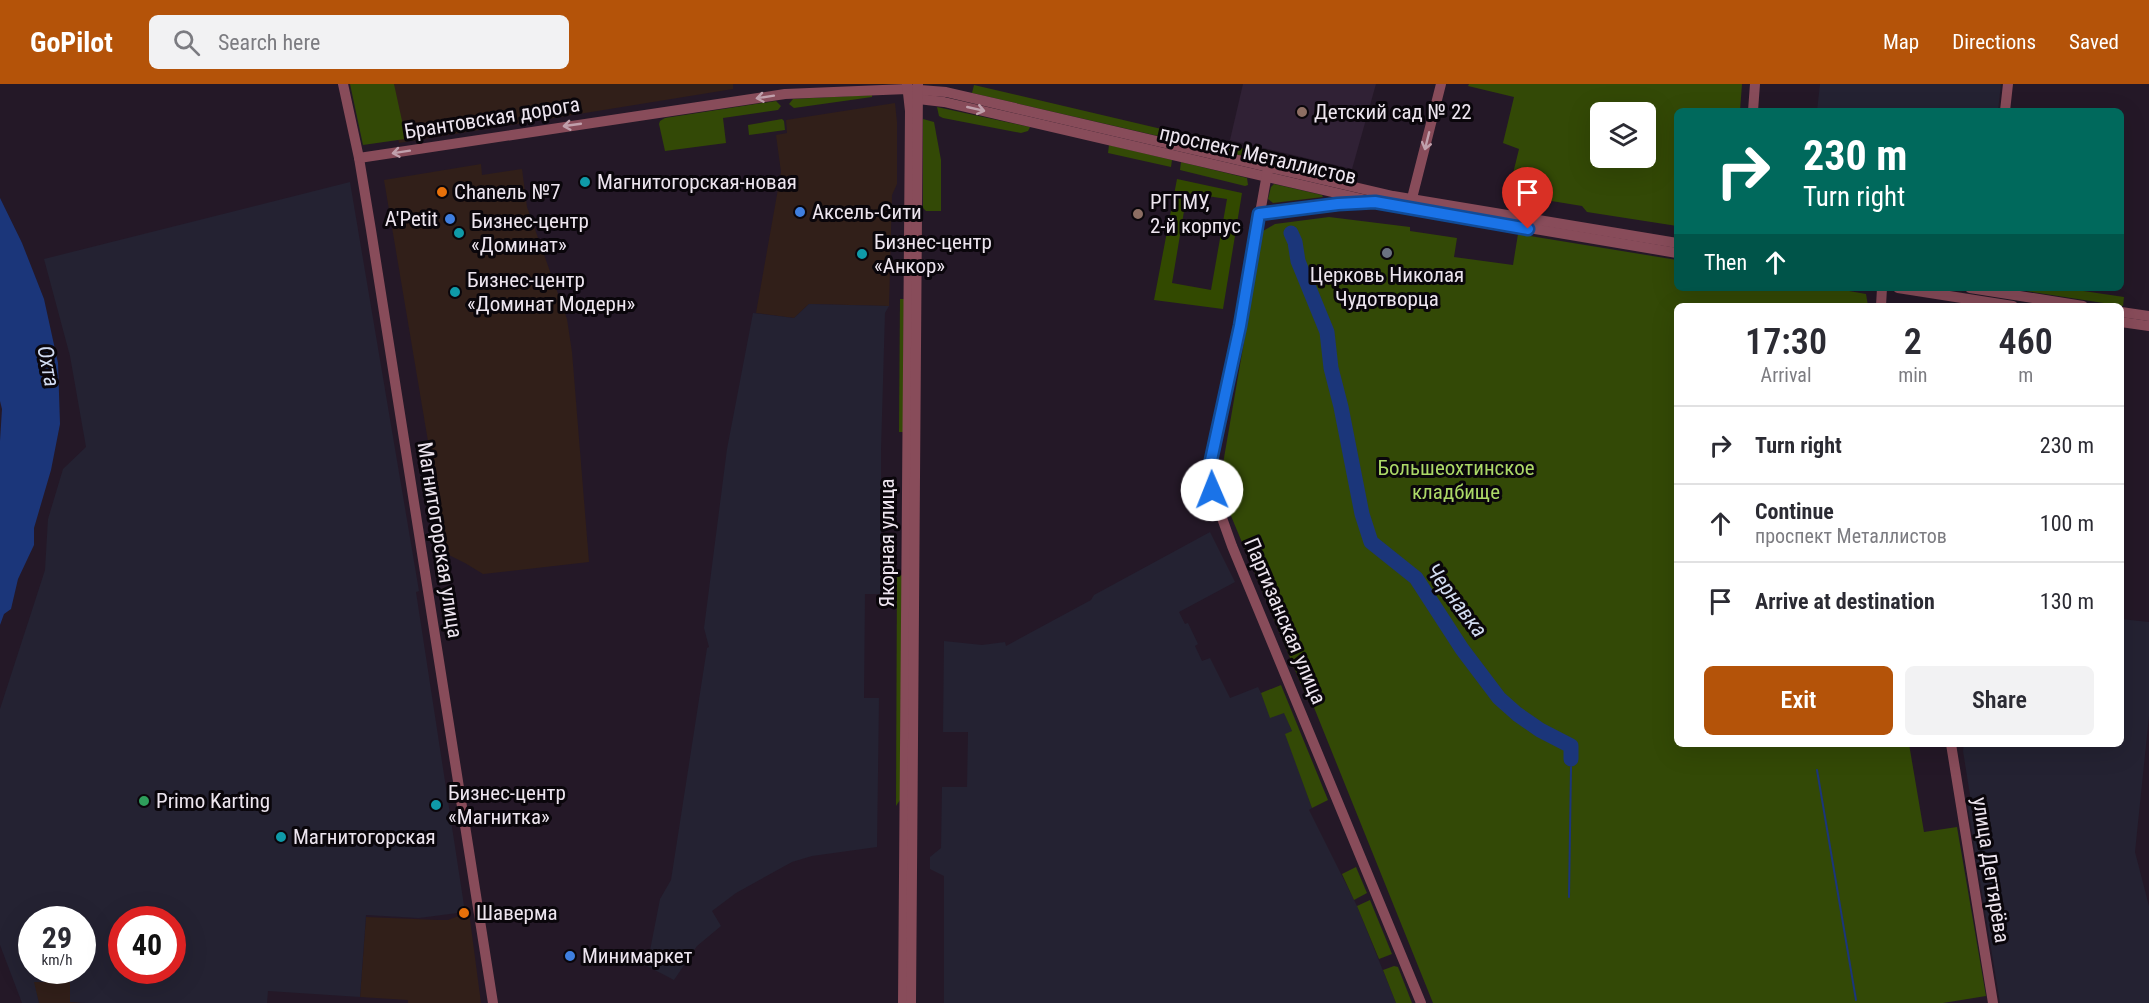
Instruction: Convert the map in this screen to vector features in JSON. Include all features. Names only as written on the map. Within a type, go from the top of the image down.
[{"type":"street","name":"Магнитогорская улица","points":[[343,84],[359,158],[493,1003]]},
{"type":"street","points":[[1411,204],[1441,84]]},
{"type":"street","points":[[1753,108],[1755,84]]},
{"type":"street","points":[[2005,108],[2008,84]]},
{"type":"street","name":"Брантовская дорога","points":[[359,158],[785,94],[914,89]]},
{"type":"street","name":"проспект Металлистов","points":[[914,89],[947,92],[1267,172],[1375,202],[1411,204],[1674,243]]},
{"type":"street","name":"Якорная улица","points":[[903,1003],[910,111],[914,89]]},
{"type":"street","name":"Якорная улица","points":[[911,1003],[914,89]]},
{"type":"street","name":"проспект Металлистов","points":[[1267,172],[1411,204],[1674,252]]},
{"type":"street","name":"Партизанская улица","points":[[1267,172],[1240,326],[1213,452],[1210,472],[1212,490],[1421,1003]]},
{"type":"street","points":[[1259,214],[1338,204],[1375,202]]},
{"type":"street","points":[[1957,291],[2060,303]]},
{"type":"street","points":[[1977,292],[2005,303]]},
{"type":"street","points":[[2124,312],[2149,316]]},
{"type":"street","points":[[2124,323],[2149,327]]},
{"type":"street","name":"улица Дегтярёва","points":[[1951,747],[1993,1003]]},
{"type":"shaded area","points":[[386,84],[733,84],[733,89],[399,143]]},
{"type":"shaded area","name":"Детский сад № 22","points":[[1243,84],[1376,84],[1352,169],[1230,140]]},
{"type":"shaded area","points":[[1820,84],[2001,84],[1998,108],[1817,108]]},
{"type":"shaded area","points":[[895,103],[897,184],[892,195],[889,306],[809,304],[794,318],[756,313],[781,172],[776,135],[787,133],[786,120]]},
{"type":"shaded area","points":[[481,164],[482,175],[522,169],[527,207],[567,319],[572,352],[589,562],[483,574],[447,554],[384,180]]},
{"type":"shaded area","points":[[350,182],[419,591],[416,592],[465,912],[419,918],[366,915],[360,997],[268,991],[267,1003],[70,1002],[70,984],[96,984],[96,906],[18,906],[18,984],[34,984],[39,1003],[22,1003],[0,945],[0,709],[45,570],[48,519],[63,469],[86,447],[70,356],[44,259]]},
{"type":"shaded area","points":[[809,304],[889,306],[885,313],[881,450],[881,594],[865,594],[864,698],[879,698],[877,847],[812,856],[792,862],[736,893],[712,911],[721,926],[697,946],[674,980],[647,966],[660,899],[671,880],[707,648],[709,647],[704,628],[727,449],[753,313],[794,318]]},
{"type":"shaded area","points":[[1210,532],[1235,582],[1179,612],[1185,624],[1188,623],[1198,644],[1195,646],[1202,661],[1210,658],[1230,698],[1258,687],[1261,693],[1284,712],[1292,731],[1286,734],[1312,808],[1309,810],[1357,906],[1396,1003],[944,1003],[944,876],[930,869],[930,857],[941,848],[942,787],[967,787],[968,732],[943,732],[944,641],[982,645],[1005,642],[1006,646]]},
{"type":"shaded area","points":[[2124,619],[2149,622],[2149,716],[2135,852],[2149,906],[2149,1003],[2000,1003],[1968,808],[1970,795],[1964,747],[2124,747]]},
{"type":"shaded area","points":[[469,912],[481,1003],[408,1003],[408,1000],[360,997],[366,917],[448,920]]},
{"type":"shaded area","points":[[34,984],[71,984],[70,1002],[85,1003],[39,1003]]},
{"type":"green space","points":[[350,84],[394,84],[404,130],[414,136],[475,128],[482,122],[475,129],[363,145]]},
{"type":"green space","points":[[1469,84],[1742,84],[1740,108],[1674,108],[1674,226],[1587,212],[1582,206],[1508,194],[1519,149],[1503,143],[1514,97],[1468,86]]},
{"type":"green space","points":[[974,85],[1221,143],[1219,150],[972,93]]},
{"type":"green space","points":[[872,95],[872,97],[794,108],[789,104],[793,99]]},
{"type":"green space","points":[[776,101],[781,106],[778,110],[723,118],[726,143],[665,151],[659,124],[665,118]]},
{"type":"green space","points":[[937,107],[1030,127],[1028,131],[1021,133],[943,118],[939,116]]},
{"type":"green space","points":[[782,119],[785,130],[749,135],[748,125]]},
{"type":"green space","points":[[923,119],[934,122],[941,160],[941,211],[926,211],[923,208]]},
{"type":"green space","points":[[1109,145],[1172,160],[1171,167],[1108,153]]},
{"type":"green space","points":[[1228,145],[1300,162],[1298,169],[1226,152]]},
{"type":"green space","points":[[1181,162],[1247,178],[1248,185],[1180,170]]},
{"type":"green space","points":[[1177,179],[1242,193],[1223,309],[1154,300]],"holes":[[[1187,193],[1227,199],[1211,290],[1172,283]]]},
{"type":"green space","points":[[1274,184],[1323,197],[1273,203],[1268,199]]},
{"type":"green space","name":"Большеохтинское кладбище","points":[[1329,217],[1410,227],[1410,231],[1457,238],[1454,257],[1513,265],[1518,234],[1674,260],[1674,291],[1849,291],[1866,294],[1868,303],[1674,303],[1674,747],[1910,747],[1924,832],[1957,827],[1986,996],[1943,1003],[1433,1003],[1311,700],[1308,701],[1219,487],[1263,231],[1275,224]]},
{"type":"green space","points":[[2026,291],[2083,291],[2124,297],[2123,303],[2104,303]]},
{"type":"green space","points":[[900,299],[904,299],[903,432],[899,432]]},
{"type":"green space","points":[[897,575],[902,575],[900,800],[896,806]]},
{"type":"green space","points":[[1281,685],[1328,800],[1312,808],[1285,734],[1292,731],[1284,713],[1270,718],[1261,693]]},
{"type":"green space","points":[[1356,867],[1367,893],[1354,900],[1342,874]]},
{"type":"green space","points":[[1370,900],[1392,954],[1379,959],[1357,906]]},
{"type":"green space","points":[[1398,967],[1412,1003],[1396,1003],[1383,970]]},
{"type":"water","name":"Охта","points":[[0,198],[22,243],[44,299],[58,363],[60,424],[51,470],[34,528],[34,545],[18,579],[11,609],[4,614],[0,625],[2,409],[0,401]]},
{"type":"waterway","name":"Чернавка","points":[[1291,233],[1298,261],[1327,332],[1331,368],[1362,514],[1371,542],[1416,578],[1462,649],[1499,698],[1540,730],[1571,746],[1571,759]]},
{"type":"waterway","points":[[1569,897],[1571,767]]},
{"type":"waterway","points":[[1817,770],[1856,1000]]},
{"type":"place","name":"Детский сад № 22","points":[[1302,112]]},
{"type":"place","name":"Магнитогорская-новая","points":[[585,182]]},
{"type":"place","name":"Chaneль №7","points":[[442,192]]},
{"type":"place","name":"Аксель-Сити","points":[[800,212]]},
{"type":"place","name":"РГГМУ, 2-й корпус","points":[[1138,214]]},
{"type":"place","name":"A'Petit","points":[[450,219]]},
{"type":"place","name":"Бизнес-центр «Доминат»","points":[[459,233]]},
{"type":"place","name":"Церковь Николая Чудотворца","points":[[1387,253]]},
{"type":"place","name":"Бизнес-центр «Анкор»","points":[[862,254]]},
{"type":"place","name":"Бизнес-центр «Доминат Модерн»","points":[[455,292]]},
{"type":"place","name":"Primo Karting","points":[[144,801]]},
{"type":"place","name":"Бизнес-центр «Магнитка»","points":[[436,805]]},
{"type":"place","name":"Магнитогорская","points":[[281,837]]},
{"type":"place","name":"Шаверма","points":[[464,913]]},
{"type":"place","name":"Минимаркет","points":[[570,956]]},
{"type":"route","points":[[1212,490],[1211,460],[1240,326],[1259,214],[1338,204],[1375,202],[1528,229]]}]
